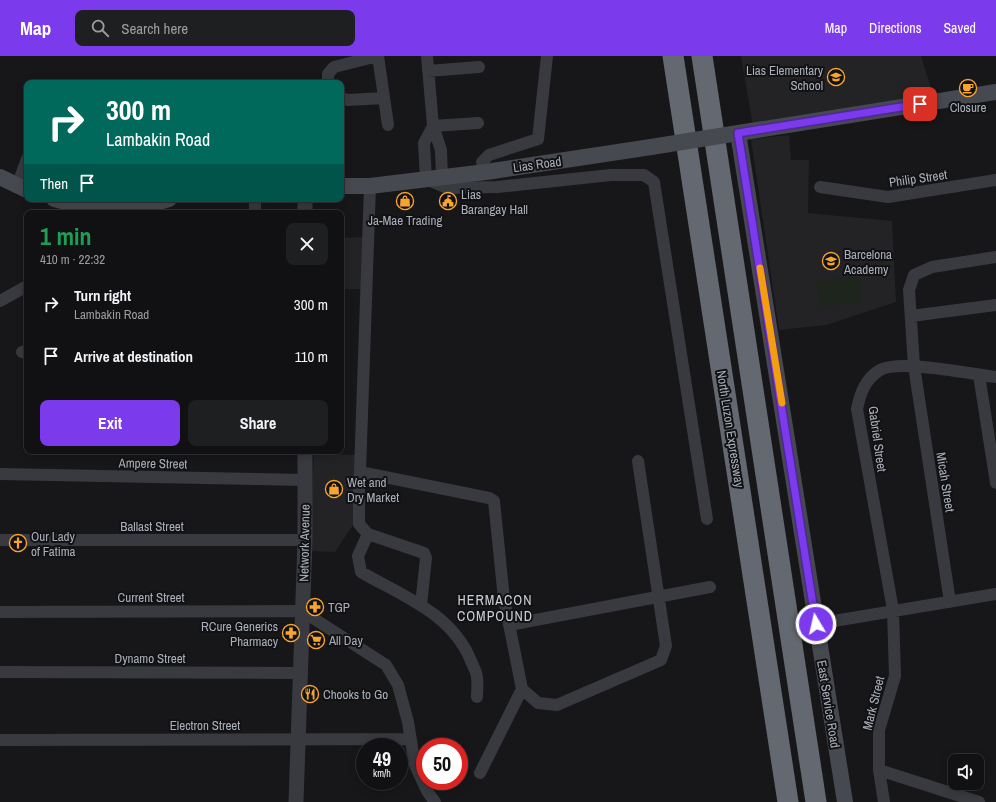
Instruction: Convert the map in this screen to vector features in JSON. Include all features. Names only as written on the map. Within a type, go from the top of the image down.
[{"type":"highway","name":"North Luzon Expressway","points":[[673,56],[788,802]]},
{"type":"highway","points":[[702,56],[816,802]]},
{"type":"main road","name":"Lias Road","points":[[344,186],[370,186],[486,172],[996,92]]},
{"type":"main road","name":"East Service Road","points":[[735,133],[845,802]]},
{"type":"main road","points":[[0,177],[22,188]]},
{"type":"main road","points":[[63,202],[87,210],[116,203],[140,209],[160,202]]},
{"type":"street","points":[[328,80],[328,74],[334,67],[378,56],[388,125]]},
{"type":"street","points":[[427,56],[433,126],[441,150],[442,177]]},
{"type":"street","points":[[486,172],[482,162],[489,155],[538,139],[547,56]]},
{"type":"street","points":[[428,71],[479,67]]},
{"type":"street","points":[[344,99],[348,100],[384,98]]},
{"type":"street","points":[[433,126],[478,123]]},
{"type":"street","points":[[433,126],[424,143],[426,179],[448,188],[497,187],[611,175],[644,175],[654,182],[707,519]]},
{"type":"street","points":[[22,188],[24,176]]},
{"type":"street","name":"Philip Street","points":[[820,187],[888,197],[996,180]]},
{"type":"street","points":[[370,186],[359,484],[359,524],[368,534],[424,553],[426,558],[421,605]]},
{"type":"street","name":"Micah Street","points":[[950,602],[914,366],[909,290],[914,275],[932,267],[996,257]]},
{"type":"street","points":[[0,301],[24,288]]},
{"type":"street","points":[[911,316],[996,305]]},
{"type":"street","name":"Gabriel Street","points":[[893,610],[857,409],[862,388],[880,370],[898,365],[996,377]]},
{"type":"street","points":[[979,375],[996,483]]},
{"type":"street","name":"Network Avenue","points":[[296,802],[299,673],[305,540],[305,454]]},
{"type":"street","points":[[360,472],[489,498],[494,501],[504,599],[522,689],[538,703],[557,705],[661,660],[666,646],[638,461]]},
{"type":"street","name":"Ampere Street","points":[[0,474],[305,480]]},
{"type":"street","points":[[368,534],[358,556],[361,572],[421,605],[441,619],[459,638],[477,677],[477,697]]},
{"type":"street","name":"Ballast Street","points":[[0,540],[305,540]]},
{"type":"street","points":[[509,626],[710,587]]},
{"type":"street","points":[[816,624],[996,594]]},
{"type":"street","name":"Mark Street","points":[[884,802],[879,770],[879,730],[895,676],[893,610]]},
{"type":"street","points":[[302,611],[386,665],[398,685],[408,722],[415,765],[427,791],[435,802]]},
{"type":"street","name":"Current Street","points":[[0,612],[302,611]]},
{"type":"street","name":"Dynamo Street","points":[[0,672],[299,673]]},
{"type":"street","points":[[480,774],[522,689]]},
{"type":"street","name":"Electron Street","points":[[0,740],[410,739]]},
{"type":"street","points":[[879,770],[979,802]]},
{"type":"shaded area","name":"Lias Elementary School","points":[[741,56],[921,56],[934,98],[753,126]]},
{"type":"shaded area","name":"Barcelona Academy","points":[[789,135],[791,160],[809,160],[808,213],[892,221],[896,302],[826,325],[779,330],[751,139]]},
{"type":"shaded area","points":[[362,237],[364,289],[344,289],[344,238]]},
{"type":"shaded area","points":[[858,276],[861,301],[820,307],[817,281]]},
{"type":"shaded area","name":"Wet and Dry Market","points":[[314,454],[355,455],[355,522],[335,552],[309,551]]},
{"type":"slow traffic","points":[[760,268],[782,403]]},
{"type":"place","name":"Lias Elementary School","points":[[836,77]]},
{"type":"place","name":"Closure","points":[[968,88]]},
{"type":"place","name":"Ja-Mae Trading","points":[[405,201]]},
{"type":"place","name":"Lias Barangay Hall","points":[[448,201]]},
{"type":"place","name":"Barcelona Academy","points":[[831,261]]},
{"type":"place","name":"Wet and Dry Market","points":[[334,489]]},
{"type":"place","name":"Our Lady of Fatima","points":[[18,543]]},
{"type":"place","name":"TGP","points":[[315,607]]},
{"type":"place","name":"RCure Generics Pharmacy","points":[[291,633]]},
{"type":"place","name":"All Day","points":[[316,640]]},
{"type":"place","name":"Chooks to Go","points":[[310,694]]},
{"type":"district","name":"HERMACON COMPOUND","points":[[495,608]]},
{"type":"route","points":[[816,624],[738,133],[920,104]]}]
